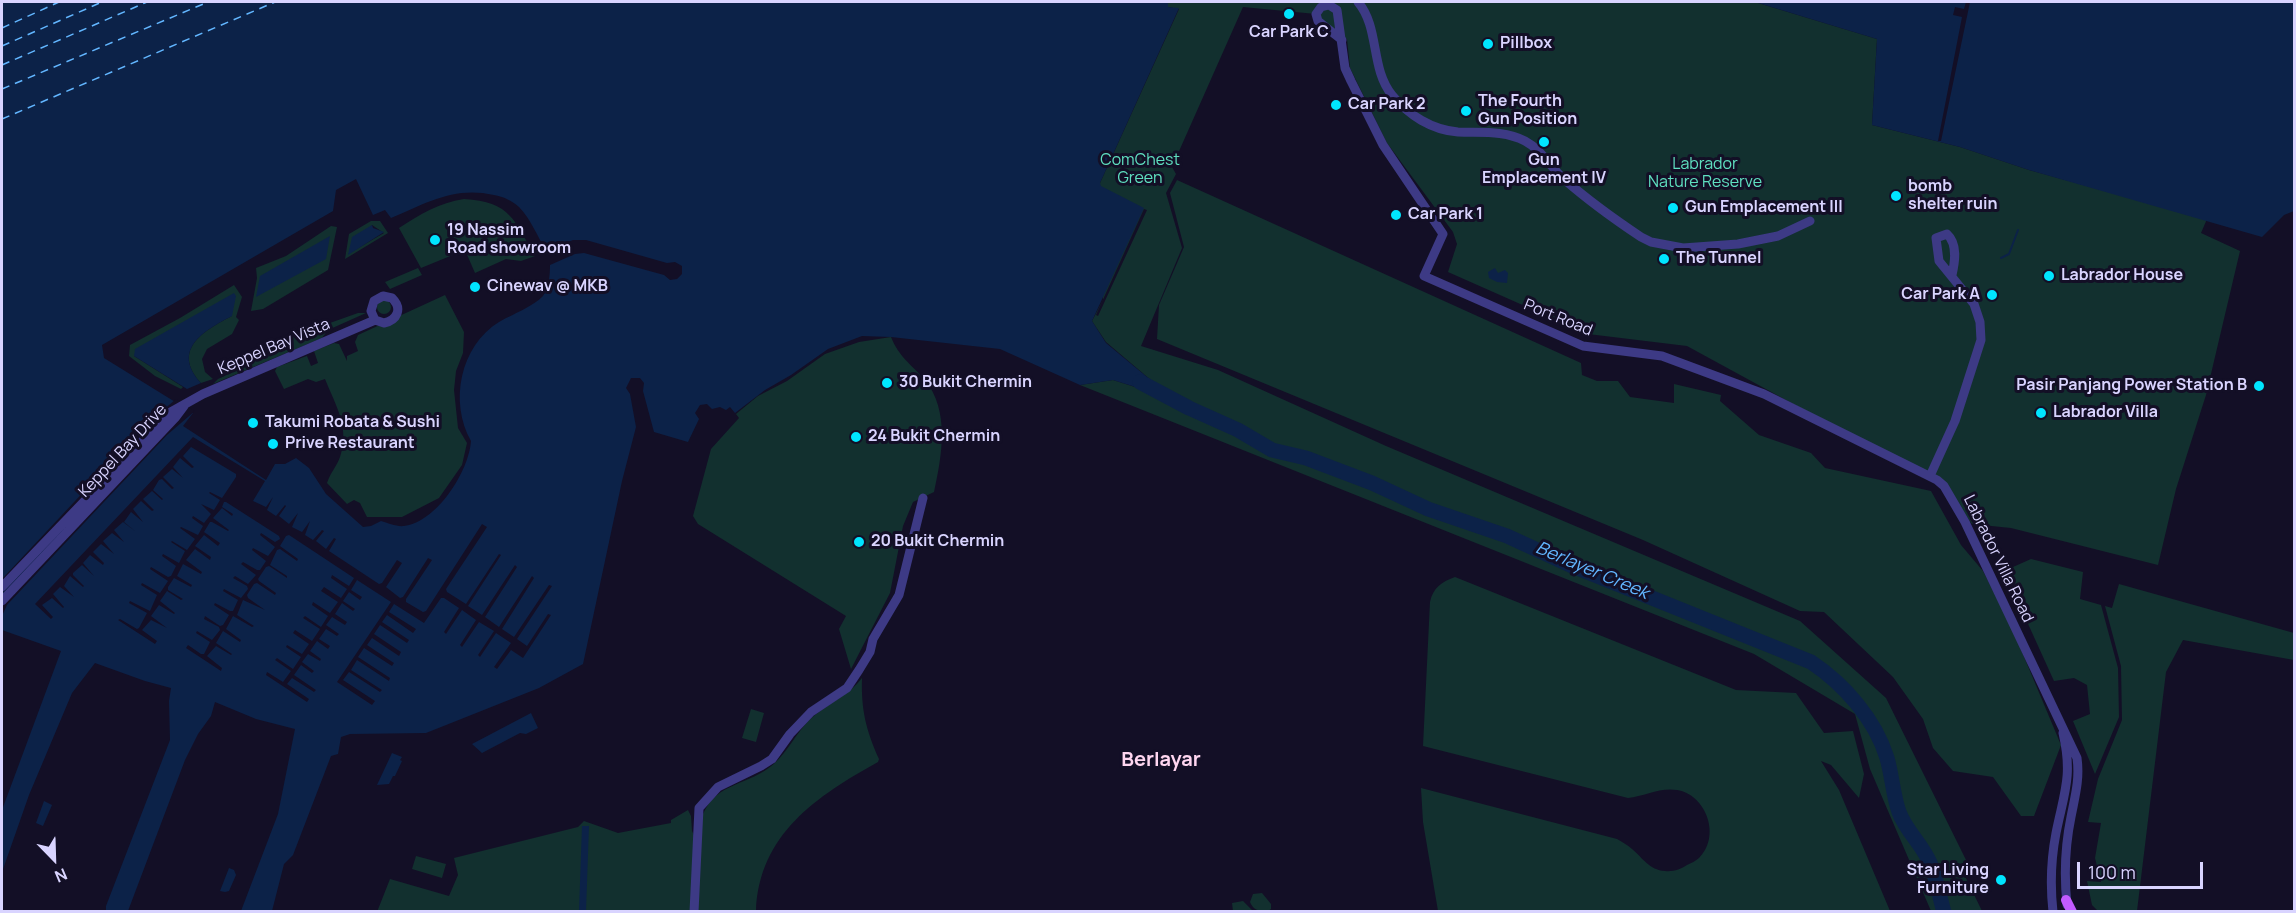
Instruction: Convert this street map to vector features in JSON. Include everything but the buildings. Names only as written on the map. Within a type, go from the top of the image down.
[{"type":"street","points":[[1358,2],[1368,17],[1377,64],[1391,94],[1410,112],[1432,126],[1457,132],[1495,133],[1528,142],[1562,178],[1612,219],[1650,242],[1683,248],[1738,244],[1778,236],[1810,221]]},
{"type":"street","points":[[1326,27],[1334,24],[1338,16],[1337,10],[1331,5],[1321,7],[1316,14],[1317,19],[1320,24],[1342,40]]},
{"type":"street","name":"Port Road","points":[[1338,16],[1345,68],[1372,125],[1443,234],[1424,276],[1583,346],[1662,356],[1711,372],[1764,394],[1930,476]]},
{"type":"street","points":[[1930,476],[1955,421],[1981,340],[1980,322],[1974,304],[1952,275]]},
{"type":"street","name":"Keppel Bay Vista","points":[[185,405],[203,394],[375,320]]},
{"type":"street","name":"Keppel Bay Drive","points":[[2,587],[150,431],[169,414],[185,405]]},
{"type":"street","name":"Keppel Bay Drive","points":[[2,601],[185,405]]},
{"type":"street","name":"Labrador Villa Road","points":[[1930,476],[1944,486],[1965,522],[2077,758],[2079,774],[2069,830],[2065,874],[2069,908]]},
{"type":"street","points":[[694,912],[699,808],[718,787],[772,759],[790,734],[811,712],[847,688],[860,670],[870,652],[873,639],[899,595],[923,498]]},
{"type":"street","name":"Labrador Villa Road","points":[[2053,912],[2050,889],[2057,831],[2068,785],[2062,729]]},
{"type":"street","points":[[2057,831],[2061,823],[2065,822],[2069,830]]},
{"type":"green space","name":"Labrador Nature Reserve","points":[[1168,2],[1755,2],[1877,39],[1872,125],[1960,147],[2029,170],[2207,219],[2201,233],[2240,251],[2206,395],[2176,489],[2158,565],[2011,528],[1972,524],[1939,477],[1808,412],[1687,346],[1588,334],[1448,272],[1457,244],[1453,232],[1387,143],[1350,68],[1347,39],[1326,27],[1316,14],[1243,7],[1172,167],[1176,174],[1166,193],[1182,248],[1141,346],[1218,370],[1386,446],[1800,621],[1886,698],[1966,860],[1964,874],[1982,911],[1931,911],[1870,769],[1855,714],[1754,654],[1080,385],[1113,380],[1154,393],[1159,387],[1106,342],[1092,321],[1103,300],[1100,183],[1179,9],[1168,7]]},
{"type":"green space","points":[[1177,180],[1581,363],[1582,375],[1597,381],[1618,381],[1630,397],[1674,403],[1674,384],[1721,395],[1720,401],[1759,435],[1811,453],[1825,468],[1931,491],[1961,545],[1983,571],[2012,628],[2061,745],[2034,816],[2021,816],[1993,777],[1953,771],[1933,748],[1923,719],[1893,677],[1824,612],[1800,611],[1643,540],[1157,339],[1159,305],[1184,247],[1170,193]]},
{"type":"green space","points":[[464,199],[492,204],[502,209],[516,223],[535,256],[521,261],[506,259],[475,273],[465,250],[421,268],[399,228],[430,210]]},
{"type":"green space","points":[[371,221],[380,221],[388,233],[345,259],[349,234]],"holes":[[[372,225],[384,233],[348,254]]]},
{"type":"green space","points":[[331,226],[337,227],[328,270],[263,309],[251,311],[257,278],[256,268],[286,256]]},
{"type":"green space","points":[[418,268],[422,275],[390,289],[385,282]]},
{"type":"green space","points":[[234,285],[242,297],[236,317],[239,320],[232,334],[207,349],[202,359],[205,372],[213,379],[201,383],[189,361],[190,351],[202,335],[232,316],[134,356],[183,387],[181,389],[155,376],[129,356],[130,345]]},
{"type":"green space","points":[[445,295],[464,332],[463,353],[456,371],[454,390],[458,428],[467,443],[462,465],[439,498],[402,517],[367,517],[360,503],[354,500],[347,504],[327,483],[340,457],[343,446],[343,427],[325,379],[316,382],[308,379],[284,389],[275,371],[277,367],[307,356],[311,366],[318,363],[314,351],[334,343],[339,344],[347,361],[347,356],[358,351],[355,342],[358,335]]},
{"type":"green space","points":[[381,300],[387,300],[391,307],[387,314],[381,314],[377,310],[377,304]]},
{"type":"green space","points":[[358,313],[366,313],[328,330],[322,338],[213,384],[235,371],[237,356]]},
{"type":"green space","points":[[891,337],[902,355],[933,392],[941,420],[941,449],[934,492],[913,502],[903,526],[890,593],[851,669],[839,629],[846,616],[698,524],[693,516],[711,449],[739,418],[736,414],[758,396],[787,381],[825,354],[859,342]]},
{"type":"green space","points":[[2031,559],[2083,572],[2080,599],[2101,605],[2118,668],[2119,717],[2095,774],[2073,721],[2090,714],[2087,685],[2074,678],[2054,681],[2004,571]]},
{"type":"green space","points":[[1455,577],[1736,690],[1796,693],[1824,733],[1853,731],[1864,774],[1859,798],[1831,765],[1821,761],[1839,790],[1890,911],[1438,911],[1423,822],[1421,788],[1617,839],[1650,866],[1665,871],[1680,869],[1699,858],[1706,849],[1710,829],[1703,808],[1687,793],[1677,790],[1671,789],[1628,798],[1423,746],[1430,602],[1438,586]]},
{"type":"green space","points":[[2119,584],[2294,633],[2294,660],[2183,640],[2166,672],[2137,911],[2098,911],[2092,905],[2087,881],[2101,882],[2095,858],[2101,823],[2088,822],[2098,779],[2122,720],[2121,666],[2105,606],[2112,608]]},
{"type":"green space","points":[[862,678],[865,720],[879,759],[878,762],[834,789],[795,820],[780,839],[768,860],[760,884],[756,911],[697,912],[700,822],[712,799],[729,787],[770,767],[809,721]]},
{"type":"green space","points":[[751,709],[764,713],[756,742],[742,738]]},
{"type":"green space","points":[[688,810],[694,835],[691,911],[377,912],[390,879],[449,896],[458,875],[454,858],[578,827],[584,821],[618,833],[671,823],[671,820]]},
{"type":"green space","points":[[416,856],[446,864],[442,878],[412,869]]},
{"type":"green space","points":[[1262,893],[1271,904],[1271,909],[1268,911],[1257,910],[1250,902],[1253,894]]},
{"type":"green space","points":[[1243,901],[1253,911],[1233,911],[1232,903]]},
{"type":"water","points":[[2,2],[1168,2],[1168,7],[1179,8],[1100,183],[1101,186],[1144,208],[1092,321],[1106,343],[1159,387],[1155,393],[1113,380],[1080,385],[1000,349],[862,336],[828,349],[765,390],[735,413],[730,407],[726,410],[720,407],[712,409],[707,404],[700,405],[695,413],[699,419],[688,442],[654,432],[643,391],[644,383],[640,378],[631,378],[626,388],[630,394],[636,427],[622,481],[583,664],[539,688],[426,733],[350,734],[341,737],[338,754],[331,756],[293,855],[284,864],[272,911],[241,911],[278,814],[295,729],[256,719],[215,702],[211,716],[198,734],[185,760],[128,911],[106,911],[170,740],[171,688],[95,663],[72,693],[29,795],[2,872],[2,810],[61,651],[2,630]],"holes":[[[356,179],[373,215],[385,210],[391,218],[453,194],[494,195],[513,202],[523,211],[546,251],[573,240],[586,240],[667,263],[675,262],[682,266],[682,274],[677,279],[670,280],[664,275],[584,253],[575,254],[550,265],[548,285],[543,296],[486,332],[475,345],[467,360],[460,393],[464,426],[471,441],[464,466],[449,493],[428,515],[416,522],[401,526],[381,521],[363,527],[326,494],[309,468],[296,458],[285,464],[275,464],[266,480],[183,426],[193,413],[104,358],[102,345],[333,211],[336,190]]]},
{"type":"water","points":[[1755,2],[2294,2],[2294,211],[2284,215],[2262,237],[2029,170],[1960,147],[1872,125],[1877,39]]},
{"type":"water","points":[[372,225],[373,228],[384,232],[348,255],[352,237]]},
{"type":"water","points":[[330,236],[326,259],[256,297],[260,276]]},
{"type":"water","points":[[1495,268],[1498,273],[1505,270],[1508,273],[1507,283],[1489,278],[1488,272]]},
{"type":"water","points":[[234,293],[236,296],[232,316],[202,335],[190,351],[189,361],[201,383],[187,389],[134,356],[135,349]]},
{"type":"water","points":[[531,713],[538,728],[526,734],[520,733],[482,753],[472,744]]},
{"type":"water","points":[[392,753],[402,757],[395,776],[389,784],[377,785]]},
{"type":"water","points":[[44,801],[52,805],[43,826],[36,823]]},
{"type":"water","points":[[582,826],[589,826],[586,911],[579,911]]},
{"type":"water","points":[[229,868],[234,870],[236,875],[229,891],[220,891]]},
{"type":"pier","points":[[1966,2],[1970,2],[1941,141],[1938,141],[1962,17],[1953,15],[1955,7],[1964,9]]},
{"type":"pier","points":[[1144,209],[1147,210],[1098,316],[1096,315]]},
{"type":"pier","points":[[176,399],[195,411],[167,435],[7,605],[2,616],[2,596],[152,436],[2,593],[2,579],[148,423]]},
{"type":"pier","points":[[193,437],[265,481],[253,501],[266,507],[273,497],[267,510],[276,516],[285,505],[279,516],[289,524],[298,513],[292,527],[302,532],[310,521],[305,535],[313,540],[322,530],[324,531],[316,541],[326,549],[334,538],[336,539],[329,551],[379,584],[397,560],[402,563],[386,587],[400,598],[403,597],[428,558],[432,560],[406,599],[406,602],[423,612],[426,611],[482,524],[487,527],[446,589],[447,592],[466,604],[499,554],[501,555],[468,606],[482,615],[515,565],[517,567],[485,617],[499,627],[532,576],[534,578],[502,629],[514,637],[549,585],[552,586],[517,639],[527,646],[548,614],[551,615],[523,658],[511,650],[497,669],[494,667],[511,643],[496,633],[480,657],[478,655],[494,631],[479,622],[462,647],[460,645],[476,620],[462,610],[446,634],[444,632],[459,608],[444,598],[441,598],[424,623],[394,604],[389,612],[416,629],[413,633],[387,615],[382,622],[409,640],[407,643],[380,625],[374,634],[401,652],[399,656],[372,638],[367,645],[394,663],[392,666],[364,648],[358,657],[390,678],[389,681],[357,660],[351,670],[382,690],[380,692],[349,672],[343,680],[375,701],[372,705],[337,682],[391,602],[357,580],[351,590],[362,597],[360,600],[349,592],[343,601],[355,609],[353,611],[342,603],[335,614],[347,622],[345,625],[332,617],[326,625],[339,634],[337,636],[326,629],[319,639],[330,646],[328,649],[317,641],[310,651],[321,659],[320,661],[308,654],[302,662],[314,671],[312,673],[301,665],[294,675],[316,690],[314,692],[292,678],[287,684],[309,699],[307,702],[266,675],[267,672],[283,682],[291,671],[275,660],[277,658],[293,669],[301,657],[286,647],[287,645],[302,654],[309,644],[293,633],[295,630],[312,641],[320,629],[303,618],[305,616],[321,627],[328,616],[312,605],[313,602],[330,613],[338,602],[321,591],[324,587],[341,598],[347,589],[331,578],[332,575],[349,586],[354,578],[289,535],[280,546],[298,559],[297,561],[280,549],[277,550],[270,565],[287,578],[269,566],[266,567],[258,579],[276,593],[275,595],[257,583],[254,584],[247,595],[248,598],[265,610],[243,600],[237,615],[254,626],[233,616],[226,629],[241,640],[240,642],[223,631],[216,643],[232,654],[216,646],[207,656],[222,668],[221,671],[186,648],[188,645],[204,654],[210,642],[196,633],[197,631],[212,640],[220,630],[219,627],[204,619],[205,616],[220,626],[223,625],[229,615],[214,605],[215,603],[233,611],[238,600],[223,591],[224,589],[241,598],[248,589],[247,586],[233,578],[235,576],[248,584],[256,575],[241,564],[243,562],[260,570],[266,561],[252,550],[253,548],[268,556],[275,547],[260,535],[261,533],[275,542],[280,539],[279,536],[224,502],[222,507],[233,514],[232,516],[222,508],[213,518],[229,530],[210,522],[204,532],[220,543],[218,546],[204,535],[195,546],[211,557],[210,560],[195,549],[186,560],[202,572],[201,574],[183,564],[177,576],[192,585],[191,587],[174,578],[168,590],[183,599],[167,591],[160,601],[175,613],[159,605],[151,616],[167,628],[151,620],[142,630],[157,641],[155,644],[118,620],[139,628],[147,613],[129,603],[130,601],[150,611],[157,595],[141,585],[142,583],[160,593],[168,581],[150,569],[151,567],[168,577],[171,576],[176,566],[162,556],[163,554],[179,563],[185,551],[171,542],[187,550],[195,539],[180,528],[198,535],[203,526],[192,518],[193,516],[204,523],[211,514],[201,504],[214,510],[220,500],[209,493],[222,498],[236,477],[236,474],[191,447],[183,456],[194,467],[192,468],[180,458],[173,467],[183,478],[172,469],[163,477],[174,488],[172,489],[162,479],[159,480],[153,490],[163,499],[152,491],[143,499],[154,510],[152,511],[141,501],[133,509],[143,522],[131,512],[124,522],[135,531],[123,522],[114,530],[124,542],[112,533],[103,541],[114,554],[101,544],[93,552],[104,563],[103,565],[90,555],[83,563],[94,576],[82,565],[73,575],[84,586],[70,576],[64,586],[74,597],[60,587],[53,594],[63,608],[52,598],[42,605],[53,617],[51,619],[35,604]]},
{"type":"waterway","points":[[2001,258],[2009,254],[2018,230]]},
{"type":"waterway","name":"Berlayer Creek","points":[[1140,382],[1238,430],[1272,450],[1306,458],[1372,483],[1428,509],[1507,536],[1570,565],[1811,662],[1846,692],[1875,730],[1887,758],[1899,812],[1930,863],[1944,912]]},
{"type":"ferry route","points":[[2,28],[59,2]]},
{"type":"ferry route","points":[[2,46],[102,2]]},
{"type":"ferry route","points":[[2,65],[147,2]]},
{"type":"ferry route","points":[[2,89],[208,2]]},
{"type":"ferry route","points":[[2,119],[275,2]]},
{"type":"place","name":"Car Park C","points":[[1289,14]]},
{"type":"place","name":"Pillbox","points":[[1488,44]]},
{"type":"place","name":"Car Park 2","points":[[1336,105]]},
{"type":"place","name":"The Fourth Gun Position","points":[[1466,111]]},
{"type":"place","name":"Gun Emplacement IV","points":[[1544,142]]},
{"type":"place","name":"bomb shelter ruin","points":[[1896,196]]},
{"type":"place","name":"Gun Emplacement III","points":[[1673,208]]},
{"type":"place","name":"Car Park 1","points":[[1396,215]]},
{"type":"place","name":"19 Nassim Road showroom","points":[[435,240]]},
{"type":"place","name":"The Tunnel","points":[[1664,259]]},
{"type":"place","name":"Labrador House","points":[[2049,276]]},
{"type":"place","name":"Cinewav @ MKB","points":[[475,287]]},
{"type":"place","name":"Car Park A","points":[[1992,295]]},
{"type":"place","name":"30 Bukit Chermin","points":[[887,383]]},
{"type":"place","name":"Pasir Panjang Power Station B","points":[[2259,386]]},
{"type":"place","name":"Labrador Villa","points":[[2041,413]]},
{"type":"place","name":"Takumi Robata & Sushi","points":[[253,423]]},
{"type":"place","name":"24 Bukit Chermin","points":[[856,437]]},
{"type":"place","name":"Prive Restaurant","points":[[273,444]]},
{"type":"place","name":"20 Bukit Chermin","points":[[859,542]]},
{"type":"place","name":"Star Living Furniture","points":[[2001,880]]},
{"type":"district","name":"Berlayar","points":[[1161,760]]},
{"type":"park label","name":"ComChest Green","points":[[1140,170]]}]
